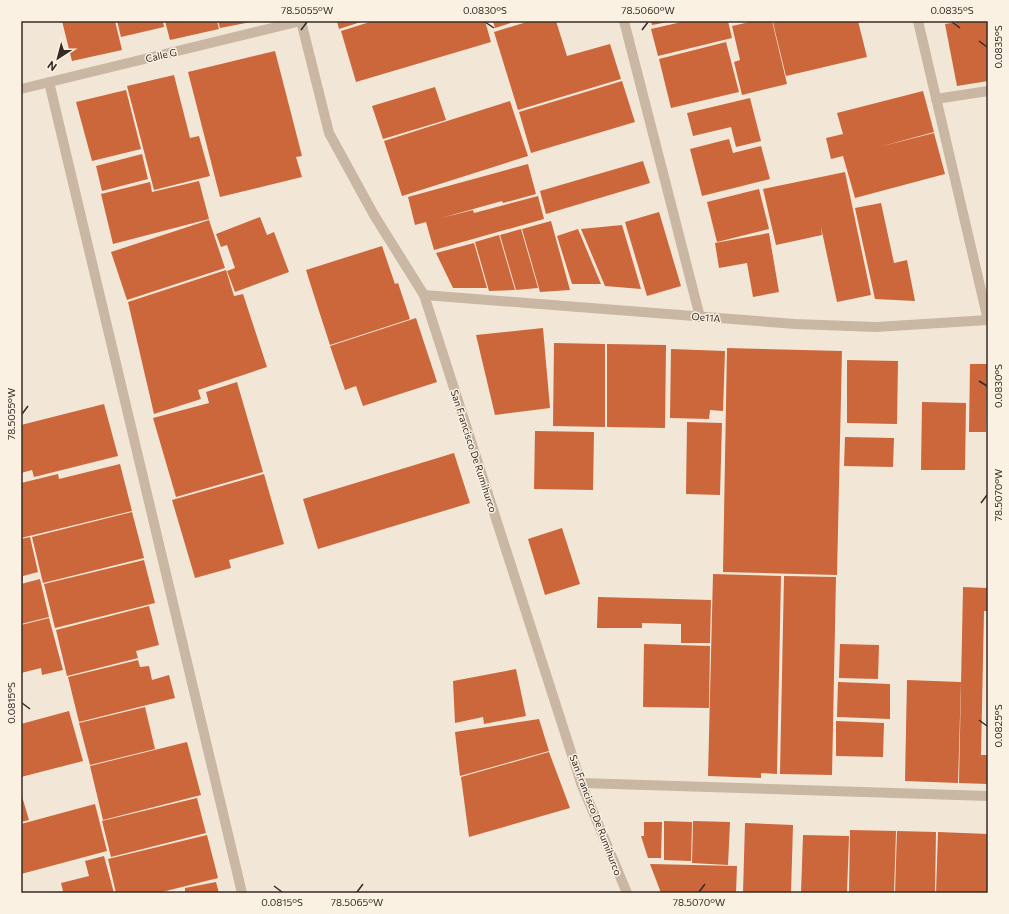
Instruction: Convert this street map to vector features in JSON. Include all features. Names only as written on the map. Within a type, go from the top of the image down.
[{"type":"street","name":"Calle G","points":[[21,89],[301,21]]},
{"type":"street","name":"San Francisco De Rumihurco","points":[[301,21],[330,133],[374,215],[424,295],[581,783],[627,893]]},
{"type":"street","points":[[624,21],[700,317]]},
{"type":"street","points":[[918,21],[988,320]]},
{"type":"street","points":[[49,82],[242,893]]},
{"type":"street","points":[[936,99],[988,90]]},
{"type":"street","name":"Oe11A","points":[[424,295],[795,324],[876,327],[988,320]]},
{"type":"street","points":[[581,783],[988,796]]},
{"type":"building","points":[[62,21],[115,21],[122,50],[72,61]]},
{"type":"building","points":[[117,21],[163,21],[164,27],[121,37]]},
{"type":"building","points":[[165,21],[217,21],[219,29],[170,40]]},
{"type":"building","points":[[218,21],[251,21],[251,22],[220,28]]},
{"type":"building","points":[[337,21],[364,21],[339,29]]},
{"type":"building","points":[[373,21],[485,21],[491,42],[356,82],[341,31]]},
{"type":"building","points":[[493,21],[517,21],[495,28]]},
{"type":"building","points":[[530,21],[556,21],[567,56],[610,44],[621,79],[518,110],[494,32]]},
{"type":"building","points":[[651,21],[668,21],[668,22],[652,25]]},
{"type":"building","points":[[686,21],[728,21],[732,38],[658,56],[651,29]]},
{"type":"building","points":[[754,21],[772,21],[787,84],[742,95],[734,62],[740,60],[732,26]]},
{"type":"building","points":[[780,21],[858,21],[867,57],[786,76],[773,23]]},
{"type":"building","points":[[965,21],[988,21],[988,81],[957,86],[945,24]]},
{"type":"building","points":[[726,42],[739,92],[671,108],[659,59]]},
{"type":"building","points":[[275,51],[302,156],[296,157],[302,177],[220,197],[188,72]]},
{"type":"building","points":[[174,75],[190,138],[199,136],[210,176],[154,190],[127,86]]},
{"type":"building","points":[[622,81],[635,122],[531,153],[519,112]]},
{"type":"building","points":[[435,87],[446,120],[383,139],[372,106]]},
{"type":"building","points":[[126,90],[141,149],[92,161],[76,102]]},
{"type":"building","points":[[923,91],[934,132],[879,147],[934,133],[945,174],[855,198],[843,156],[831,159],[826,138],[843,134],[837,113]]},
{"type":"building","points":[[750,98],[761,141],[736,147],[731,127],[693,136],[687,113]]},
{"type":"building","points":[[510,101],[528,156],[402,196],[384,141]]},
{"type":"building","points":[[729,139],[733,153],[761,146],[770,179],[702,196],[690,149]]},
{"type":"building","points":[[142,154],[148,179],[102,191],[96,166]]},
{"type":"building","points":[[643,161],[650,183],[546,214],[540,191]]},
{"type":"building","points":[[528,164],[536,194],[503,203],[502,201],[441,218],[473,210],[474,213],[538,196],[544,219],[434,250],[426,222],[415,225],[408,197]]},
{"type":"building","points":[[845,172],[871,295],[837,302],[821,227],[822,235],[776,245],[763,189]]},
{"type":"building","points":[[199,181],[209,219],[113,244],[101,194],[150,182],[152,192]]},
{"type":"building","points":[[759,189],[769,229],[717,242],[707,202]]},
{"type":"building","points":[[881,203],[894,263],[907,260],[915,301],[875,299],[855,208]]},
{"type":"building","points":[[659,212],[681,286],[647,296],[625,222]]},
{"type":"building","points":[[260,217],[267,235],[274,232],[289,272],[235,292],[227,271],[235,268],[227,245],[221,247],[216,234]]},
{"type":"building","points":[[209,220],[225,268],[127,300],[111,252]]},
{"type":"building","points":[[551,221],[570,290],[540,292],[522,229]]},
{"type":"building","points":[[622,225],[641,289],[605,286],[581,229]]},
{"type":"building","points":[[521,229],[538,288],[516,290],[500,235]]},
{"type":"building","points":[[578,229],[601,284],[572,284],[557,236]]},
{"type":"building","points":[[769,233],[779,292],[753,297],[747,263],[719,268],[715,243]]},
{"type":"building","points":[[499,235],[515,290],[489,291],[475,242]]},
{"type":"building","points":[[474,243],[487,288],[453,288],[436,253]]},
{"type":"building","points":[[382,246],[395,284],[398,283],[410,319],[330,345],[306,270]]},
{"type":"building","points":[[226,270],[234,296],[243,294],[267,367],[198,390],[201,399],[154,414],[128,302]]},
{"type":"building","points":[[416,318],[437,382],[363,406],[356,386],[345,390],[330,346]]},
{"type":"building","points":[[543,328],[550,408],[495,415],[476,335]]},
{"type":"building","points":[[554,343],[605,344],[605,427],[553,426]]},
{"type":"building","points":[[607,344],[666,345],[665,428],[607,427]]},
{"type":"building","points":[[727,348],[842,351],[837,575],[723,572]]},
{"type":"building","points":[[671,349],[725,351],[723,411],[710,410],[709,419],[670,418]]},
{"type":"building","points":[[847,360],[898,361],[897,424],[847,423]]},
{"type":"building","points":[[970,364],[987,364],[986,432],[969,432]]},
{"type":"building","points":[[237,382],[263,472],[176,497],[153,418],[209,403],[206,392]]},
{"type":"building","points":[[922,402],[966,403],[965,470],[921,470]]},
{"type":"building","points":[[104,404],[118,456],[34,477],[32,470],[21,473],[21,425]]},
{"type":"building","points":[[687,422],[722,423],[720,495],[686,494]]},
{"type":"building","points":[[535,431],[594,432],[593,490],[534,489]]},
{"type":"building","points":[[845,437],[894,438],[893,467],[844,466]]},
{"type":"building","points":[[454,453],[470,503],[318,549],[303,499]]},
{"type":"building","points":[[120,464],[132,511],[21,538],[21,483],[58,474],[59,479]]},
{"type":"building","points":[[264,474],[284,544],[229,560],[231,568],[195,578],[172,500]]},
{"type":"building","points":[[132,512],[144,558],[43,583],[32,537]]},
{"type":"building","points":[[562,528],[580,584],[545,595],[528,539]]},
{"type":"building","points":[[30,537],[38,572],[23,576],[23,581],[21,582],[21,539]]},
{"type":"building","points":[[144,560],[155,603],[55,628],[44,584]]},
{"type":"building","points":[[713,574],[781,576],[777,774],[761,773],[761,778],[708,776]]},
{"type":"building","points":[[784,576],[836,577],[832,775],[780,774]]},
{"type":"building","points":[[40,579],[49,617],[21,624],[21,584]]},
{"type":"building","points":[[963,587],[988,588],[988,611],[984,611],[981,755],[988,755],[988,784],[959,783]]},
{"type":"building","points":[[598,597],[711,600],[710,643],[681,643],[681,624],[642,623],[642,628],[597,628]]},
{"type":"building","points":[[149,606],[159,645],[136,651],[138,658],[67,676],[56,630]]},
{"type":"building","points":[[49,618],[63,670],[42,675],[41,668],[21,673],[21,625]]},
{"type":"building","points":[[644,644],[710,646],[709,708],[643,707]]},
{"type":"building","points":[[840,644],[879,645],[878,679],[839,678]]},
{"type":"building","points":[[138,660],[140,667],[149,666],[152,680],[169,675],[175,698],[79,722],[68,677]]},
{"type":"building","points":[[516,669],[526,716],[484,724],[483,717],[455,723],[453,681]]},
{"type":"building","points":[[907,680],[961,682],[958,783],[905,781]]},
{"type":"building","points":[[838,682],[890,684],[890,719],[837,717]]},
{"type":"building","points":[[145,707],[155,749],[90,765],[79,723]]},
{"type":"building","points":[[69,711],[83,761],[21,777],[21,724]]},
{"type":"building","points":[[539,719],[549,751],[460,776],[455,732]]},
{"type":"building","points":[[836,721],[884,723],[883,757],[836,756]]},
{"type":"building","points":[[187,742],[201,795],[103,820],[90,766]]},
{"type":"building","points":[[549,752],[570,808],[469,837],[461,777]]},
{"type":"building","points":[[21,793],[29,820],[21,822]]},
{"type":"building","points":[[197,798],[206,833],[111,857],[102,821]]},
{"type":"building","points":[[95,804],[107,851],[21,874],[21,824]]},
{"type":"building","points":[[664,821],[692,822],[691,861],[664,860]]},
{"type":"building","points":[[693,821],[730,822],[728,865],[692,863]]},
{"type":"building","points":[[644,822],[662,822],[661,858],[648,858],[641,836],[644,836]]},
{"type":"building","points":[[745,823],[793,825],[791,893],[743,893]]},
{"type":"building","points":[[850,830],[896,831],[894,893],[849,893]]},
{"type":"building","points":[[897,831],[936,832],[935,893],[895,893]]},
{"type":"building","points":[[938,832],[988,834],[988,893],[936,893]]},
{"type":"building","points":[[207,835],[218,878],[158,893],[116,893],[108,859]]},
{"type":"building","points":[[803,835],[849,836],[847,893],[801,893]]},
{"type":"building","points":[[104,856],[114,893],[57,893],[63,891],[61,883],[89,876],[85,861]]},
{"type":"building","points":[[650,864],[737,866],[736,893],[661,893]]},
{"type":"building","points":[[216,882],[219,893],[185,893],[185,888]]}]
